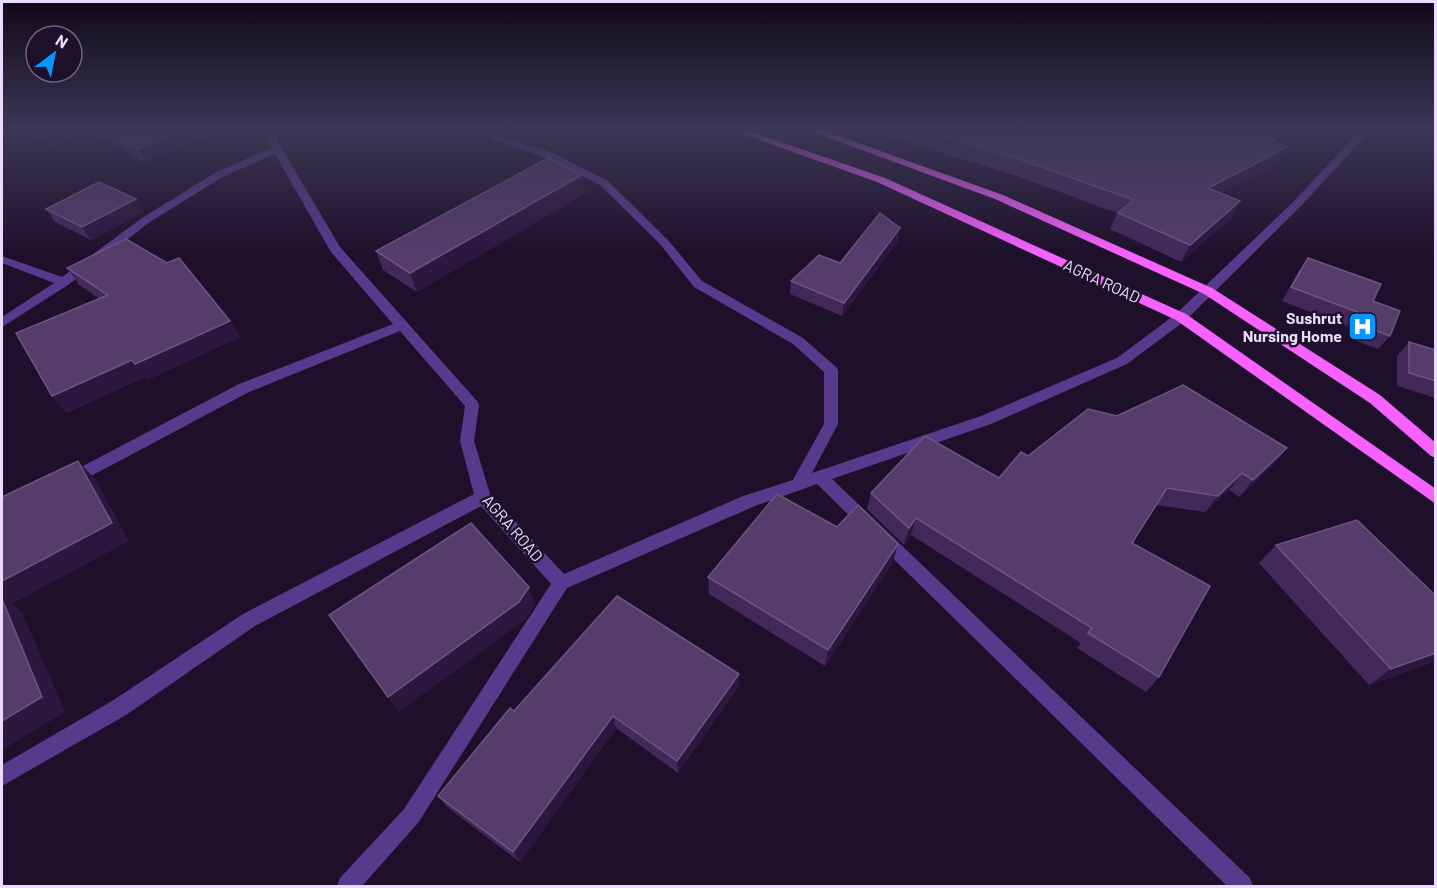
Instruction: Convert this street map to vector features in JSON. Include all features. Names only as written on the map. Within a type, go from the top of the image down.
[{"type":"main road","name":"AGRA ROAD","points":[[853,170],[881,180],[1181,317],[1436,498]]},
{"type":"main road","name":"AGRA ROAD","points":[[925,170],[999,197],[1208,291],[1375,399],[1436,452]]},
{"type":"street","points":[[2,323],[68,279],[156,214],[228,170]]},
{"type":"street","name":"AGRA ROAD","points":[[290,170],[335,249],[472,405],[467,441],[483,497],[561,583]]},
{"type":"street","points":[[579,170],[604,183],[664,242],[698,284],[798,341],[831,370],[831,424],[798,485]]},
{"type":"street","points":[[348,886],[411,816],[561,583],[749,501],[986,420],[1122,361],[1181,317],[1296,206],[1328,170]]},
{"type":"street","points":[[2,259],[68,279]]},
{"type":"street","points":[[60,485],[244,388],[402,325]]},
{"type":"street","points":[[820,477],[1242,886]]},
{"type":"street","points":[[2,776],[119,708],[249,620],[483,497]]},
{"type":"building","points":[[525,170],[573,170],[582,175],[410,273],[376,251]]},
{"type":"building","points":[[1051,170],[1242,170],[1208,188],[1240,201],[1190,245],[1118,213],[1134,200]]},
{"type":"building","points":[[99,182],[136,199],[82,227],[46,209]]},
{"type":"building","points":[[880,213],[900,228],[844,303],[791,281],[819,255],[840,263]]},
{"type":"building","points":[[126,239],[167,263],[179,258],[230,321],[135,364],[132,360],[52,396],[16,333],[108,295],[67,268]]},
{"type":"building","points":[[1308,258],[1381,284],[1373,301],[1400,311],[1390,336],[1361,325],[1365,315],[1291,287]]},
{"type":"building","points":[[1409,342],[1436,350],[1436,381],[1409,373]]},
{"type":"building","points":[[1183,385],[1287,448],[1253,480],[1242,473],[1218,496],[1167,488],[1132,543],[1210,586],[1159,677],[1088,633],[1092,628],[916,518],[909,528],[871,493],[925,436],[999,478],[1021,452],[1028,456],[1088,409],[1117,416]]},
{"type":"building","points":[[78,461],[112,523],[2,581],[2,497]]},
{"type":"building","points":[[777,494],[837,527],[858,505],[898,544],[828,650],[708,577]]},
{"type":"building","points":[[1357,520],[1436,596],[1436,653],[1391,669],[1276,545]]},
{"type":"building","points":[[471,523],[529,587],[519,602],[388,697],[329,615]]},
{"type":"building","points":[[617,596],[739,674],[677,761],[613,716],[513,852],[438,796],[510,708],[514,711]]},
{"type":"building","points":[[2,599],[42,697],[2,721]]},
{"type":"place","name":"Sushrut Nursing Home","points":[[1363,327]]}]
